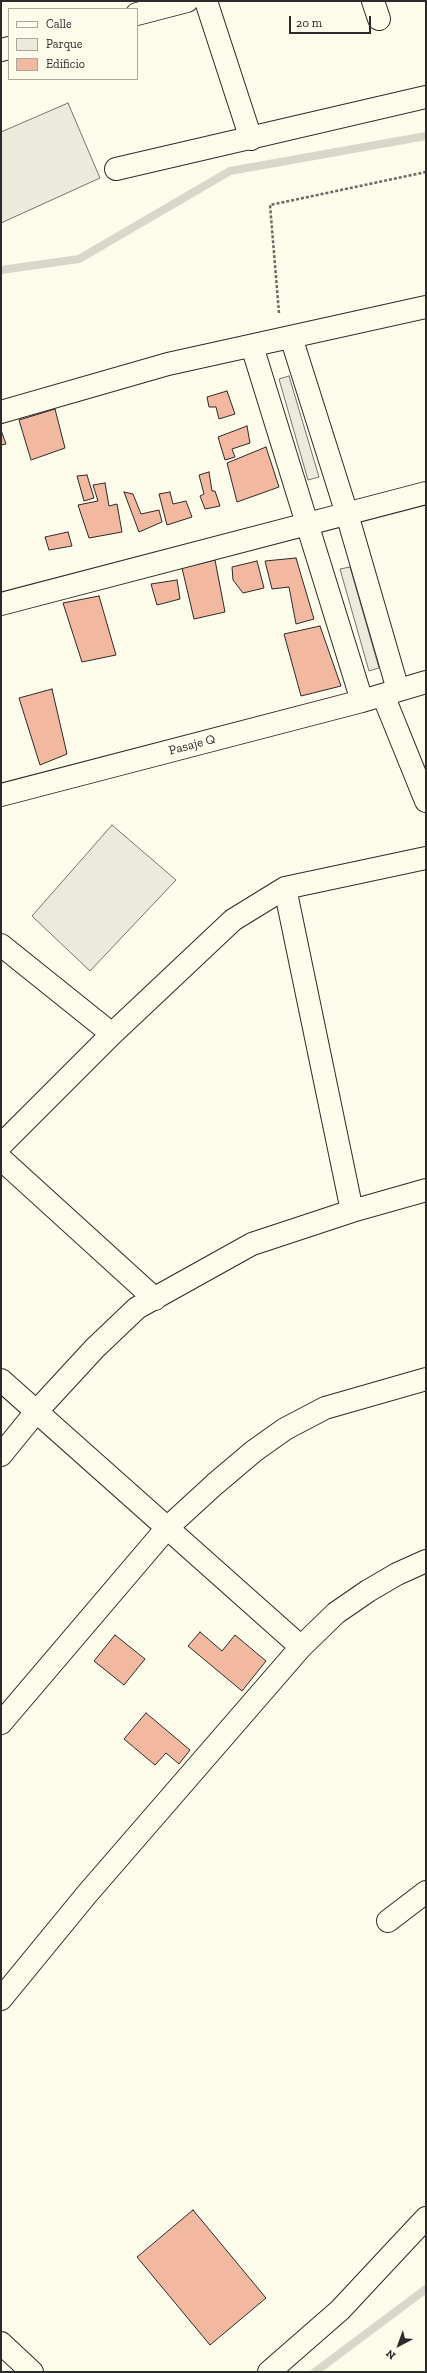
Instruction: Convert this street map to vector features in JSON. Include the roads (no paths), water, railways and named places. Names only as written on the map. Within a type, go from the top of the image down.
[{"type":"street","points":[[138,14],[187,1]]},
{"type":"street","points":[[206,1],[251,139]]},
{"type":"street","points":[[116,169],[251,139],[426,97]]},
{"type":"street","points":[[1,412],[168,364],[426,307]]},
{"type":"street","points":[[286,338],[347,514],[390,693],[426,800]]},
{"type":"street","points":[[252,346],[362,701]]},
{"type":"street","points":[[1,604],[426,493]]},
{"type":"street","name":"Pasaje Q","points":[[1,794],[362,701],[426,682]]},
{"type":"street","points":[[1,1145],[112,1034],[233,920],[285,888],[426,858]]},
{"type":"street","points":[[285,888],[352,1211]]},
{"type":"street","points":[[1,945],[112,1034]]},
{"type":"street","points":[[1,1159],[155,1299]]},
{"type":"street","points":[[1,1455],[36,1412],[95,1348],[137,1308],[252,1244],[352,1211],[426,1190]]},
{"type":"street","points":[[1,1724],[167,1528],[214,1484],[285,1429],[325,1408],[426,1379]]},
{"type":"street","points":[[1,1380],[301,1647]]},
{"type":"street","points":[[1,1999],[87,1894],[301,1647],[336,1613],[368,1590],[397,1574],[426,1561]]},
{"type":"street","points":[[388,1921],[426,1892]]},
{"type":"street","points":[[270,2372],[340,2310],[426,2218]]},
{"type":"street","points":[[1,2343],[32,2372]]},
{"type":"waterway","points":[[1,270],[79,259],[230,171],[426,136]]},
{"type":"waterway","points":[[315,2372],[426,2289]]}]
